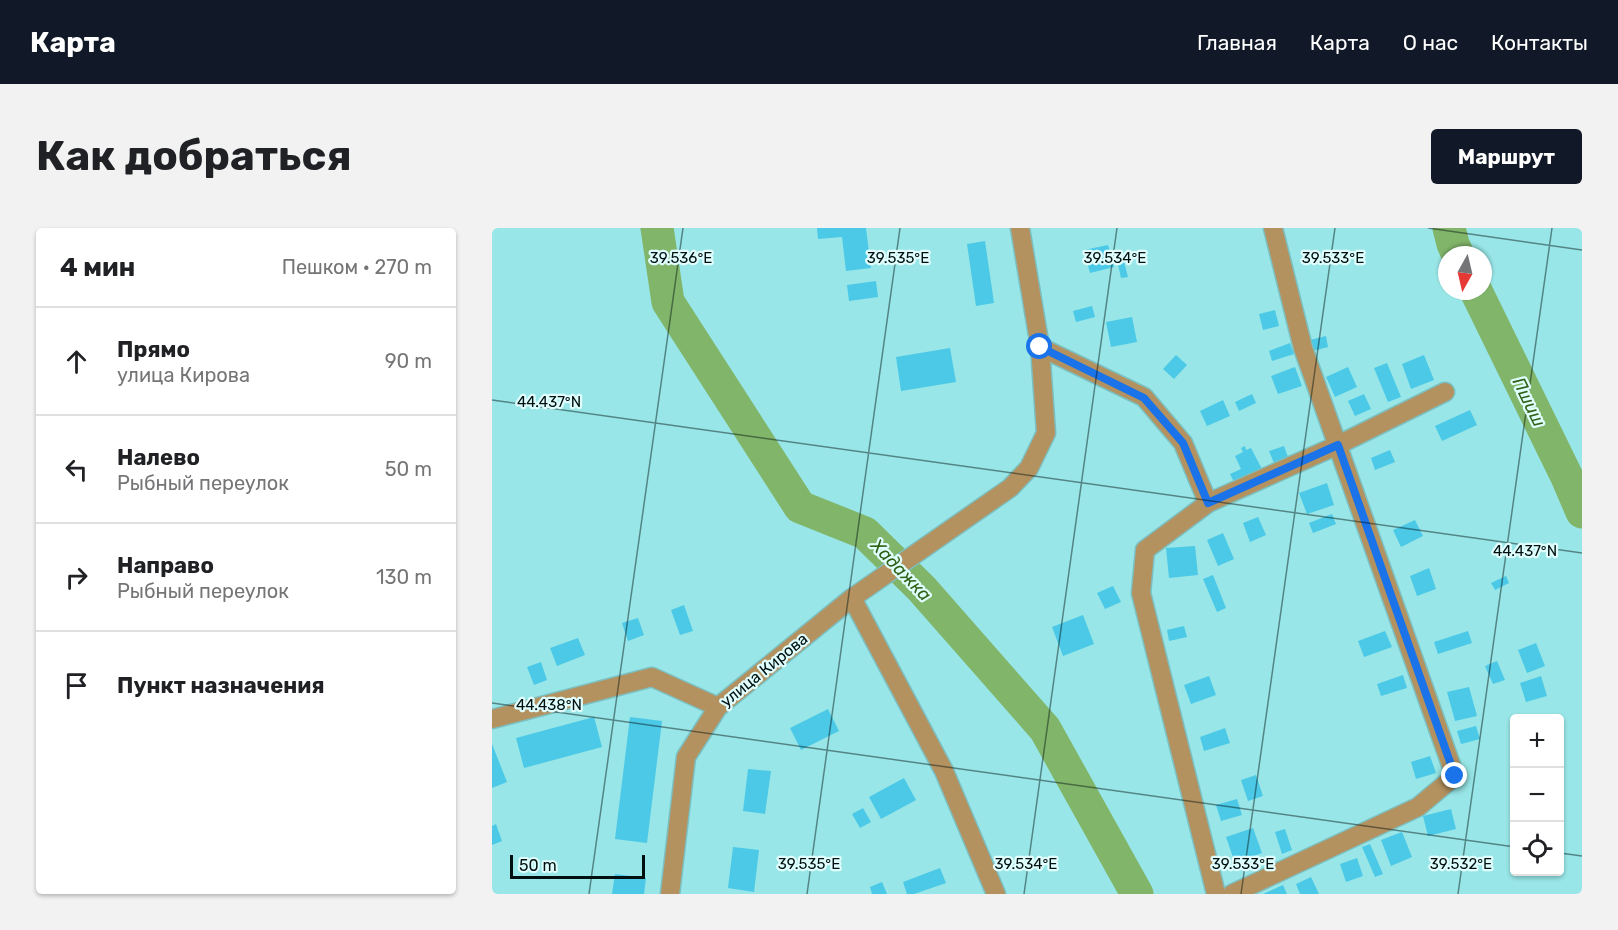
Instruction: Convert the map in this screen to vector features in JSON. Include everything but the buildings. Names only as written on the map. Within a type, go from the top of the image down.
[{"type":"street","name":"улица Кирова","points":[[670,894],[686,757],[718,707],[859,594],[1010,488],[1029,468],[1046,433],[1040,347],[1020,228]]},
{"type":"street","points":[[1232,894],[1418,807],[1455,776],[1303,348],[1273,228]]},
{"type":"street","points":[[1040,347],[1144,398],[1183,443],[1208,503]]},
{"type":"street","points":[[1216,894],[1141,593],[1145,550],[1208,503],[1338,445],[1445,392]]},
{"type":"street","points":[[859,594],[944,771],[996,894]]},
{"type":"street","points":[[492,719],[652,677],[718,707]]},
{"type":"waterway","name":"Хадажка","points":[[657,228],[668,302],[800,507],[865,533],[922,589],[1045,729],[1137,894]]},
{"type":"waterway","name":"Пшиш","points":[[1449,228],[1454,246]]},
{"type":"waterway","name":"Пшиш","points":[[1480,300],[1582,512]]},
{"type":"route","points":[[1040,347],[1144,398],[1183,443],[1208,503],[1338,445],[1455,776]]}]
